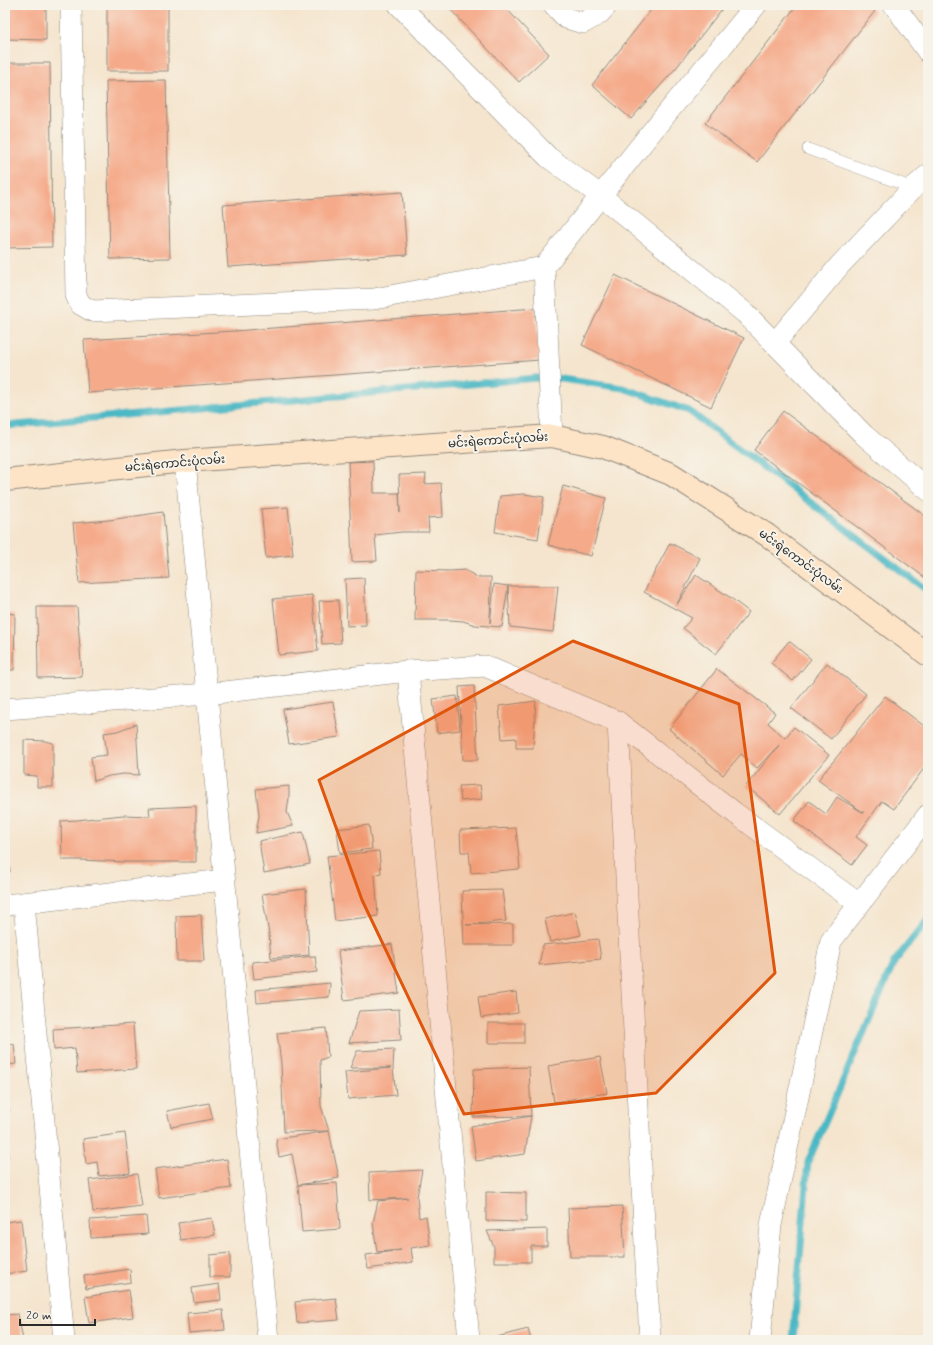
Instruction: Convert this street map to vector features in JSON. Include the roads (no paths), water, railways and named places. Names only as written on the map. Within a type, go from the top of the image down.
[{"type":"street","points":[[71,5],[76,295],[80,304],[92,312],[374,299],[544,267]]},
{"type":"street","points":[[399,5],[548,157],[600,196],[745,313],[864,436],[928,490]]},
{"type":"street","points":[[554,5],[566,18],[583,23],[599,14],[607,5]]},
{"type":"street","points":[[552,436],[544,267],[756,5]]},
{"type":"street","points":[[894,5],[928,52]]},
{"type":"street","points":[[775,343],[840,265],[920,181]]},
{"type":"street","name":"မင်းရဲကောင်းပုံလမ်း","points":[[5,480],[185,461],[552,436],[603,447],[671,474],[767,535],[928,655]]},
{"type":"street","points":[[185,461],[268,1340]]},
{"type":"street","points":[[5,709],[207,694],[408,671],[485,666],[618,722],[735,813],[859,904]]},
{"type":"street","points":[[408,671],[469,1340]]},
{"type":"street","points":[[618,722],[650,1340]]},
{"type":"street","points":[[760,1340],[770,1225],[831,941],[928,816]]},
{"type":"street","points":[[64,1340],[14,904],[224,880]]},
{"type":"lane","points":[[808,149],[920,181]]},
{"type":"waterway","points":[[5,426],[548,377],[623,388],[689,411],[928,591]]},
{"type":"waterway","points":[[793,1340],[808,1162],[894,962],[928,920]]}]
